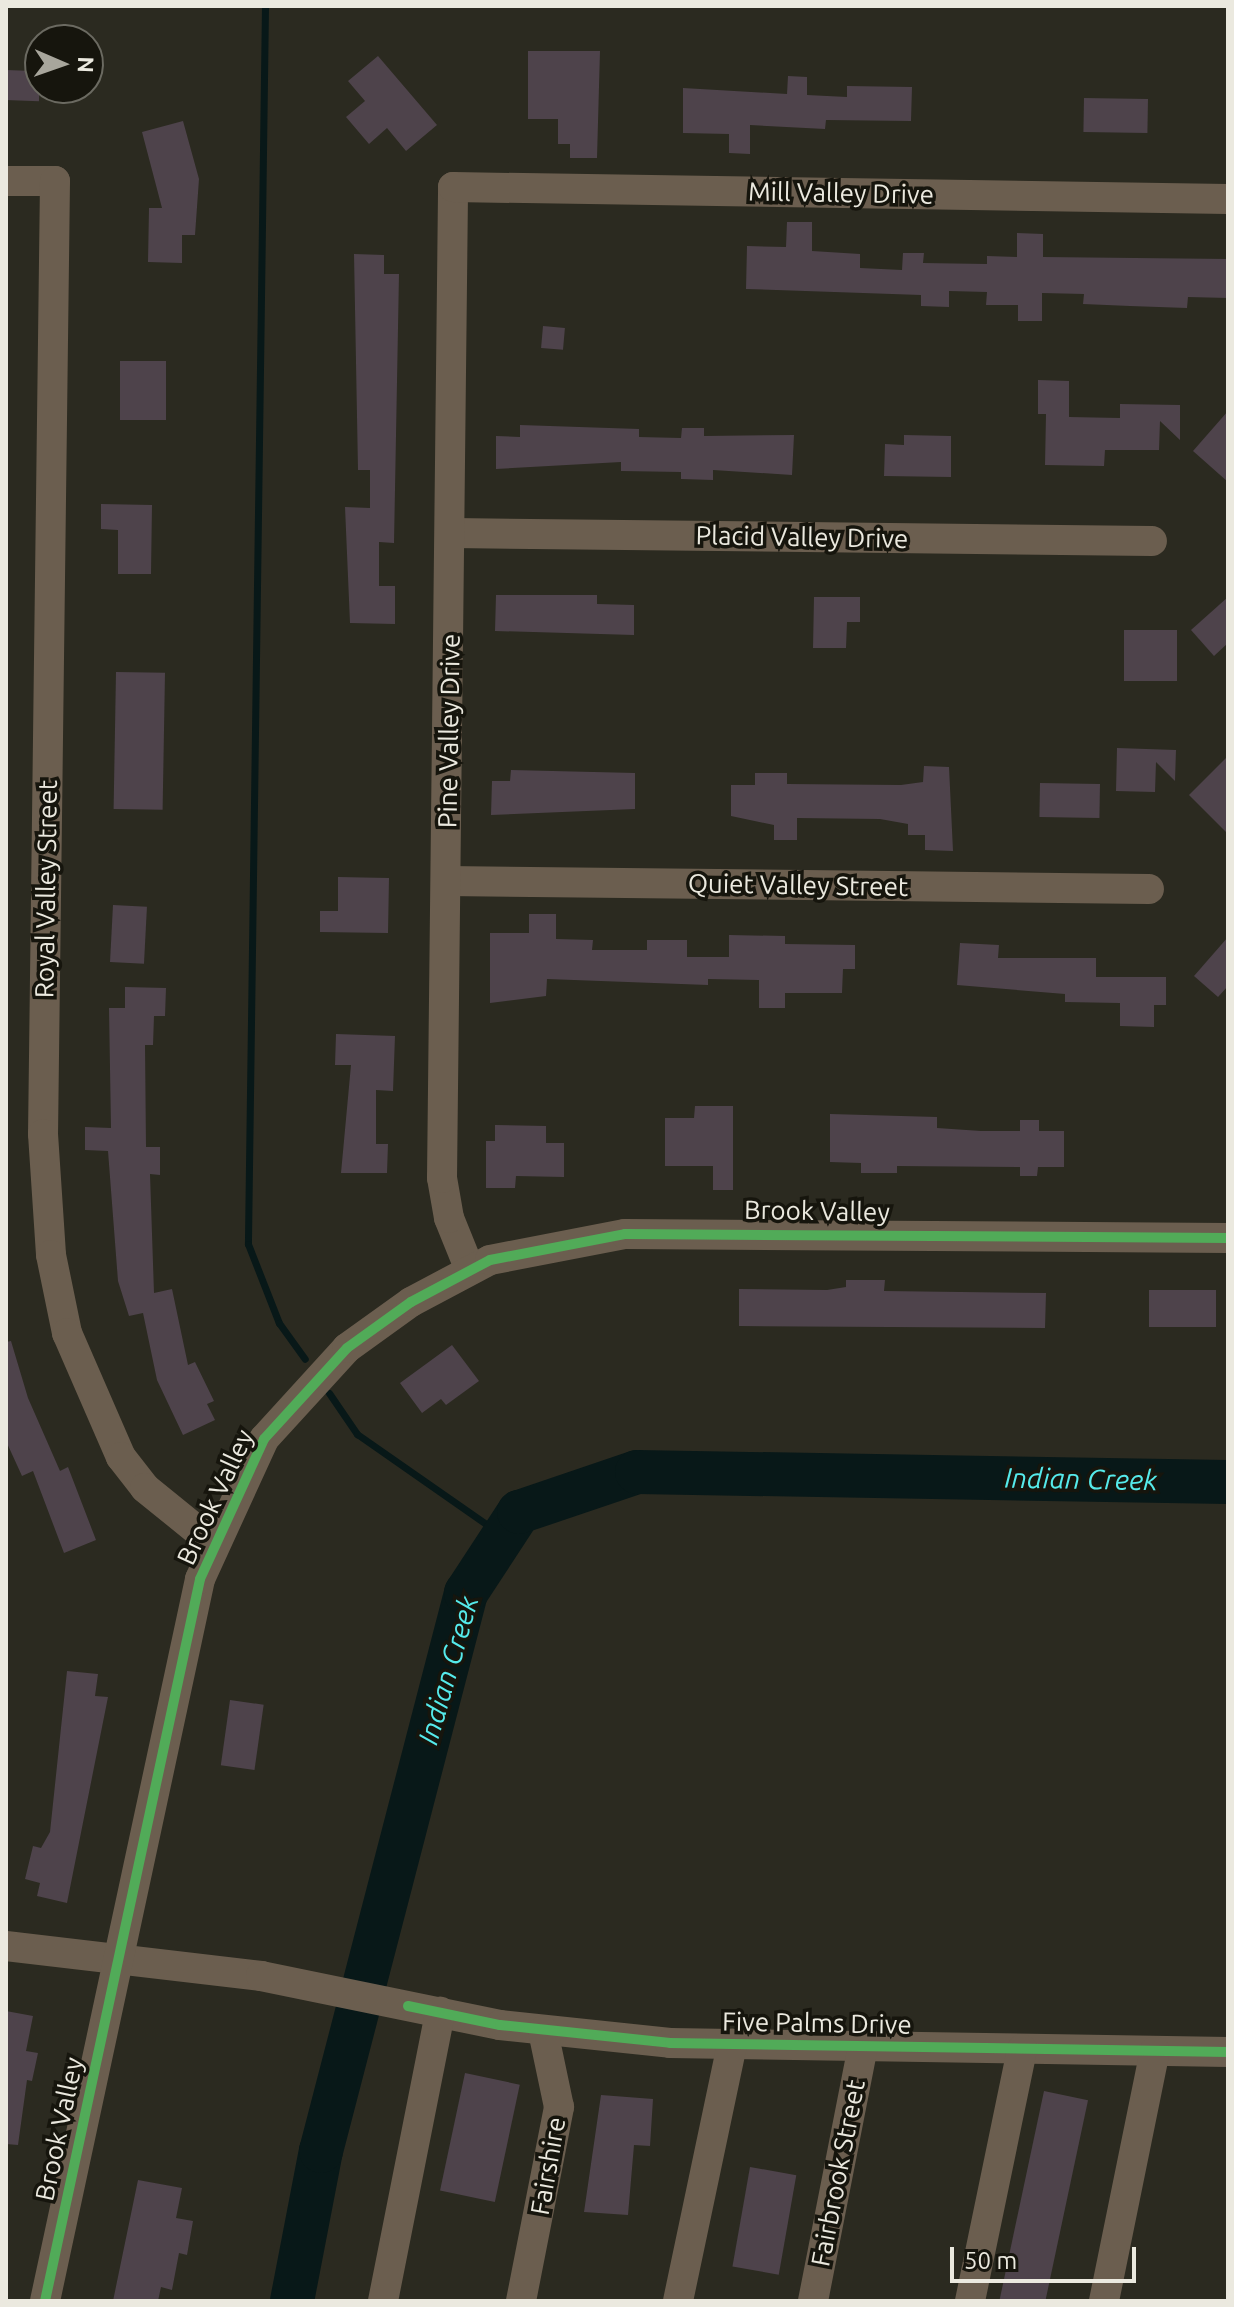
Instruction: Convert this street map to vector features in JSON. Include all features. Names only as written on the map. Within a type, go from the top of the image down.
[{"type":"street","name":"Royal Valley Street","points":[[6,181],[55,181],[43,1134],[51,1255],[67,1333],[121,1457],[154,1496],[213,1543]]},
{"type":"street","name":"Mill Valley Drive","points":[[453,187],[1228,199]]},
{"type":"street","name":"Pine Valley Drive","points":[[453,187],[453,533],[442,1178],[449,1218],[470,1270]]},
{"type":"street","name":"Placid Valley Drive","points":[[453,533],[1152,541]]},
{"type":"street","name":"Quiet Valley Street","points":[[446,881],[1149,889]]},
{"type":"street","name":"Brook Valley","points":[[45,2301],[178,1660],[213,1543],[283,1411],[378,1325],[470,1270],[518,1250],[638,1233],[1228,1238]]},
{"type":"street","name":"Five Palms Drive","points":[[6,1946],[318,1988],[543,2031],[732,2044],[1228,2052]]},
{"type":"street","points":[[383,2301],[440,2012]]},
{"type":"street","name":"Fairshire","points":[[521,2301],[559,2107],[543,2031]]},
{"type":"street","points":[[678,2301],[732,2044]]},
{"type":"street","name":"Fairbrook Street","points":[[813,2301],[863,2046]]},
{"type":"street","points":[[970,2301],[1022,2049]]},
{"type":"street","points":[[1104,2301],[1155,2051]]},
{"type":"building","points":[[528,51],[600,51],[597,158],[570,158],[570,144],[558,144],[558,119],[528,119]]},
{"type":"building","points":[[378,56],[437,125],[406,151],[387,128],[369,144],[346,117],[365,101],[348,81]]},
{"type":"building","points":[[6,70],[24,71],[24,101],[6,100]]},
{"type":"building","points":[[788,76],[807,77],[807,95],[847,97],[847,86],[912,87],[911,121],[826,120],[825,129],[750,125],[750,154],[729,153],[729,134],[683,133],[683,88],[787,94]]},
{"type":"building","points":[[1084,98],[1148,99],[1147,133],[1083,132]]},
{"type":"building","points":[[183,121],[199,179],[195,235],[182,235],[182,263],[148,262],[149,208],[162,208],[142,132]]},
{"type":"building","points":[[787,222],[812,222],[812,251],[860,254],[860,268],[902,270],[903,253],[924,253],[923,263],[987,264],[987,256],[1017,257],[1017,233],[1043,234],[1043,257],[1228,259],[1228,298],[1188,297],[1187,308],[1083,304],[1084,294],[1042,293],[1042,321],[1018,321],[1018,305],[986,305],[987,292],[949,291],[949,307],[921,306],[921,295],[746,289],[747,246],[786,247]]},
{"type":"building","points":[[354,254],[384,255],[384,274],[399,274],[394,543],[379,542],[379,586],[395,586],[395,624],[350,623],[345,507],[370,508],[370,470],[358,470]]},
{"type":"building","points":[[543,326],[565,328],[563,350],[541,348]]},
{"type":"building","points":[[120,361],[166,361],[166,420],[120,420]]},
{"type":"building","points":[[1038,380],[1069,381],[1069,417],[1120,418],[1120,404],[1180,405],[1180,440],[1160,421],[1159,450],[1105,450],[1104,466],[1045,465],[1046,414],[1038,414]]},
{"type":"building","points":[[1228,411],[1228,482],[1193,451]]},
{"type":"building","points":[[520,425],[639,429],[639,437],[681,438],[682,428],[704,428],[704,436],[794,435],[792,475],[713,470],[713,480],[681,479],[681,472],[621,471],[621,462],[496,469],[496,436],[520,437]]},
{"type":"building","points":[[904,435],[951,436],[951,477],[884,476],[885,444],[904,445]]},
{"type":"building","points":[[101,504],[152,505],[151,574],[118,574],[118,530],[101,529]]},
{"type":"building","points":[[496,595],[597,595],[597,604],[634,605],[634,635],[495,631]]},
{"type":"building","points":[[814,597],[860,597],[860,622],[847,622],[846,648],[813,648]]},
{"type":"building","points":[[1228,597],[1228,643],[1214,656],[1191,630]]},
{"type":"building","points":[[1124,630],[1177,630],[1177,681],[1124,681]]},
{"type":"building","points":[[116,672],[165,673],[163,810],[114,809]]},
{"type":"building","points":[[1117,748],[1176,750],[1175,781],[1156,762],[1155,792],[1116,791]]},
{"type":"building","points":[[1228,756],[1228,834],[1189,795]]},
{"type":"building","points":[[924,766],[949,767],[953,851],[925,850],[925,835],[908,835],[908,824],[880,819],[797,818],[797,840],[774,840],[774,825],[731,816],[731,785],[755,785],[755,773],[787,773],[787,784],[901,785],[923,782]]},
{"type":"building","points":[[511,770],[635,773],[635,809],[491,815],[492,781],[510,781]]},
{"type":"building","points":[[1040,783],[1100,784],[1099,818],[1039,817]]},
{"type":"building","points":[[338,877],[389,878],[388,933],[320,932],[320,911],[338,911]]},
{"type":"building","points":[[113,905],[147,907],[144,964],[110,962]]},
{"type":"building","points":[[529,914],[556,914],[556,939],[593,940],[592,950],[647,950],[647,940],[687,940],[687,957],[729,957],[729,935],[785,936],[785,944],[855,945],[855,969],[843,969],[842,993],[785,993],[785,1008],[759,1008],[759,980],[708,979],[708,985],[547,979],[546,996],[490,1003],[490,933],[529,933]]},
{"type":"building","points":[[1228,937],[1228,986],[1218,997],[1194,976]]},
{"type":"building","points":[[960,943],[999,945],[998,958],[1096,958],[1096,977],[1166,977],[1166,1005],[1154,1005],[1154,1027],[1120,1026],[1120,1003],[1065,1002],[1065,994],[957,985]]},
{"type":"building","points":[[125,987],[166,988],[165,1016],[154,1016],[153,1045],[145,1045],[146,1147],[160,1147],[160,1175],[150,1174],[154,1293],[172,1289],[188,1365],[195,1362],[214,1401],[207,1404],[215,1420],[183,1435],[157,1380],[143,1313],[129,1316],[118,1281],[108,1151],[85,1150],[85,1127],[111,1128],[109,1008],[125,1008]]},
{"type":"building","points":[[336,1034],[395,1036],[393,1091],[376,1090],[376,1144],[388,1144],[387,1173],[341,1173],[351,1065],[335,1065]]},
{"type":"building","points":[[695,1106],[733,1106],[733,1190],[713,1190],[713,1166],[665,1166],[665,1118],[694,1118]]},
{"type":"building","points":[[830,1114],[937,1117],[937,1128],[981,1131],[1020,1131],[1020,1120],[1039,1120],[1039,1131],[1064,1131],[1064,1167],[1038,1167],[1037,1176],[1020,1176],[1020,1167],[897,1166],[897,1173],[861,1173],[861,1163],[830,1162]]},
{"type":"building","points":[[495,1125],[546,1126],[546,1143],[564,1143],[564,1177],[516,1176],[515,1188],[486,1188],[486,1141],[495,1141]]},
{"type":"building","points":[[846,1280],[885,1280],[884,1291],[1046,1293],[1045,1328],[739,1326],[739,1289],[827,1290],[846,1287]]},
{"type":"building","points":[[1149,1290],[1216,1290],[1216,1327],[1149,1327]]},
{"type":"building","points":[[11,1341],[28,1398],[60,1471],[68,1467],[96,1540],[64,1553],[33,1471],[22,1476],[6,1441],[6,1342]]},
{"type":"building","points":[[452,1345],[479,1381],[446,1405],[441,1399],[422,1413],[400,1383]]},
{"type":"building","points":[[67,1671],[98,1674],[95,1696],[108,1697],[67,1903],[37,1896],[40,1883],[25,1879],[33,1846],[41,1848],[50,1832]]},
{"type":"building","points":[[230,1700],[264,1705],[254,1770],[221,1765]]},
{"type":"building","points":[[6,2011],[33,2016],[26,2051],[38,2053],[32,2081],[27,2080],[18,2145],[6,2144]]},
{"type":"building","points":[[465,2073],[520,2085],[495,2202],[440,2190]]},
{"type":"building","points":[[1044,2091],[1088,2100],[1045,2301],[1000,2300]]},
{"type":"building","points":[[601,2095],[653,2099],[650,2146],[634,2145],[628,2215],[584,2212]]},
{"type":"building","points":[[750,2167],[796,2175],[779,2275],[732,2266]]},
{"type":"building","points":[[138,2180],[182,2188],[176,2218],[193,2221],[187,2255],[179,2253],[172,2290],[161,2287],[158,2301],[113,2301]]},
{"type":"waterway","points":[[265,6],[248,1244],[279,1323],[305,1359]]},
{"type":"waterway","points":[[329,1393],[357,1434],[503,1536]]},
{"type":"waterway","name":"Indian Creek","points":[[292,2301],[321,2151],[466,1593],[519,1512],[637,1472],[1228,1482]]},
{"type":"cycle path","points":[[45,2301],[200,1579],[264,1439],[347,1348],[411,1302],[490,1260],[625,1234],[1228,1238]]},
{"type":"cycle path","points":[[408,2006],[500,2025],[670,2043],[1228,2052]]}]
